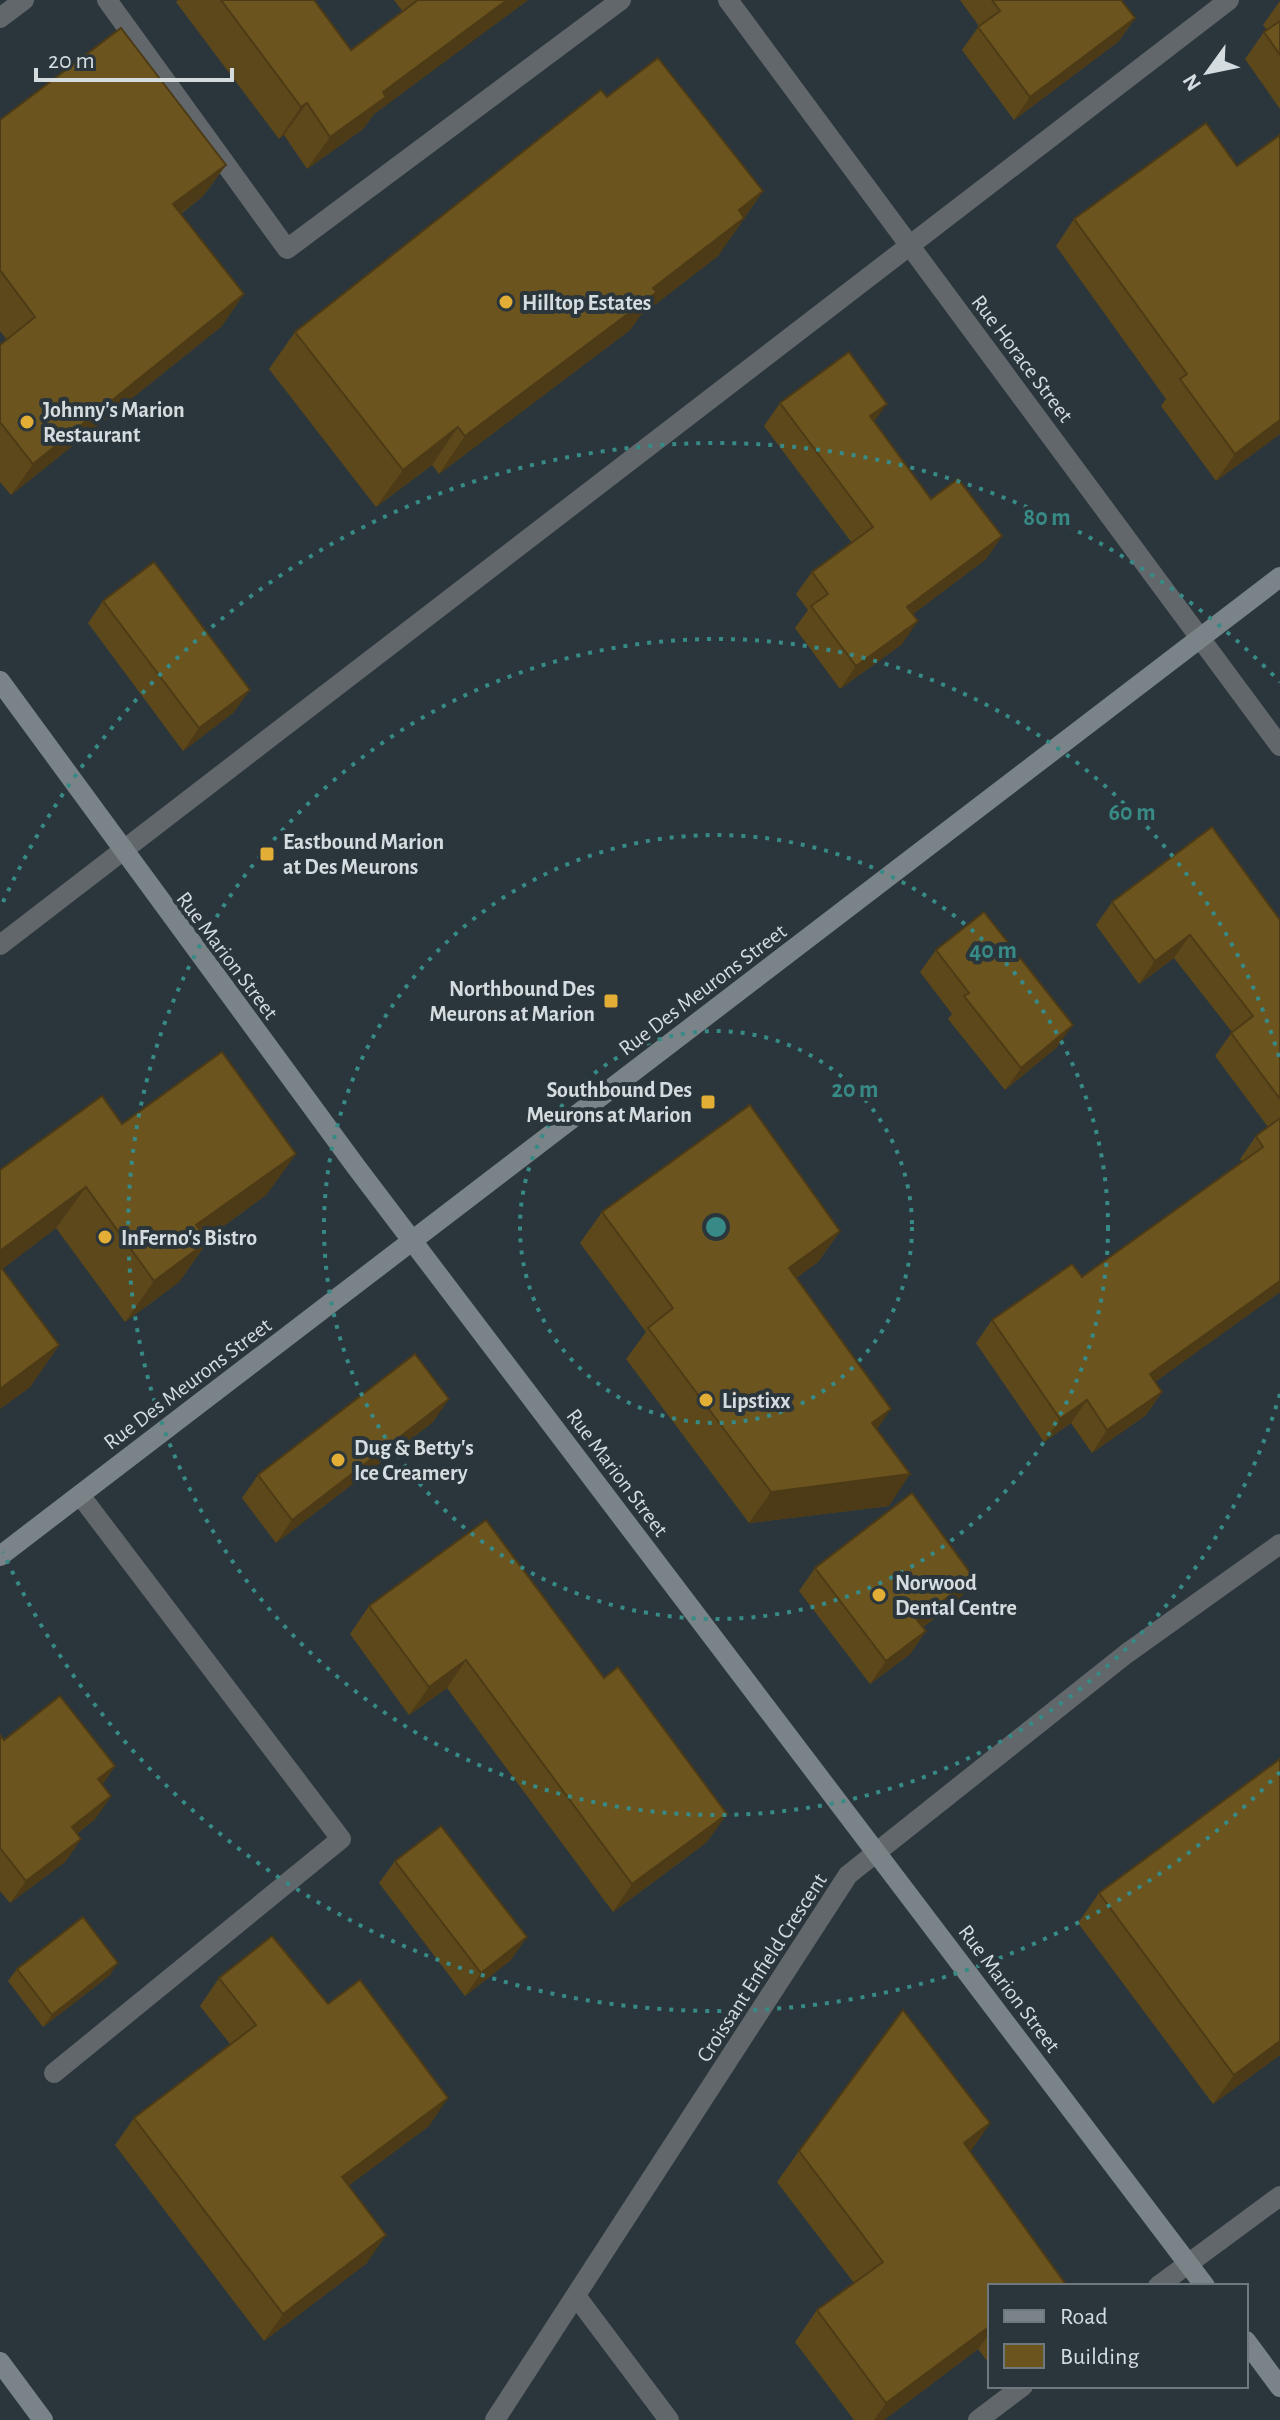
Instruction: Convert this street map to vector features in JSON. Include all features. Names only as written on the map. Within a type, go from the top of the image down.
[{"type":"main road","name":"Rue Des Meurons Street","points":[[0,1556],[1280,577]]},
{"type":"main road","name":"Rue Marion Street","points":[[0,681],[121,851],[412,1240],[1203,2284]]},
{"type":"main road","points":[[1248,2344],[1280,2387]]},
{"type":"main road","points":[[0,2362],[43,2420]]},
{"type":"street","points":[[0,18],[24,0]]},
{"type":"street","points":[[107,0],[287,249],[621,0]]},
{"type":"street","name":"Rue Horace Street","points":[[728,0],[1280,746]]},
{"type":"street","points":[[0,945],[1229,0]]},
{"type":"street","points":[[54,2073],[341,1839],[80,1495]]},
{"type":"street","name":"Croissant Enfield Crescent","points":[[495,2420],[848,1875],[1126,1654],[1280,1544]]},
{"type":"street","points":[[1161,2284],[1280,2196]]},
{"type":"street","points":[[576,2296],[669,2420]]},
{"type":"street","points":[[978,2420],[1020,2388]]},
{"type":"building","points":[[221,0],[314,0],[351,50],[418,0],[507,0],[383,92],[386,97],[330,137],[307,103],[301,107]]},
{"type":"building","points":[[992,0],[1121,0],[1135,18],[1030,97],[978,27],[1000,11]]},
{"type":"building","points":[[1280,21],[1280,55],[1264,32]]},
{"type":"building","points":[[121,28],[226,165],[173,204],[244,294],[33,464],[0,422],[0,345],[35,317],[0,270],[0,120]]},
{"type":"building","name":"Hilltop Estates","points":[[658,58],[763,191],[739,210],[744,218],[653,288],[657,292],[465,436],[458,427],[403,470],[295,332],[601,90],[607,97]]},
{"type":"building","points":[[1206,123],[1237,166],[1280,135],[1280,420],[1235,454],[1180,379],[1187,374],[1074,219]]},
{"type":"building","points":[[849,352],[887,404],[870,416],[931,499],[958,479],[1002,536],[907,607],[918,621],[856,666],[811,606],[828,594],[812,572],[873,527],[780,403]]},
{"type":"building","points":[[154,562],[250,690],[199,728],[103,601]]},
{"type":"building","points":[[1212,827],[1280,920],[1280,1099],[1231,1033],[1253,1016],[1190,935],[1155,961],[1112,902]]},
{"type":"building","points":[[984,912],[1073,1025],[1021,1068],[964,996],[969,993],[936,950]]},
{"type":"building","points":[[222,1052],[296,1154],[196,1225],[208,1241],[154,1281],[86,1187],[0,1251],[0,1170],[102,1096],[122,1124]]},
{"type":"building","points":[[750,1105],[840,1231],[789,1268],[891,1409],[872,1423],[910,1474],[771,1492],[648,1328],[673,1308],[602,1212]]},
{"type":"building","points":[[1280,1118],[1280,1281],[1150,1374],[1162,1392],[1107,1430],[1087,1400],[1060,1419],[992,1320],[1072,1264],[1082,1277],[1263,1147],[1256,1136]]},
{"type":"building","points":[[0,1266],[59,1345],[0,1389]]},
{"type":"building","name":"Dug & Betty's Ice Creamery","points":[[415,1354],[449,1399],[292,1520],[258,1475]]},
{"type":"building","name":"Norwood Dental Centre","points":[[912,1493],[974,1578],[917,1620],[926,1631],[886,1661],[815,1568]]},
{"type":"building","points":[[486,1520],[604,1678],[618,1667],[727,1814],[632,1884],[466,1660],[429,1687],[369,1606]]},
{"type":"building","points":[[60,1696],[115,1766],[98,1779],[111,1796],[72,1827],[81,1839],[26,1881],[0,1848],[0,1735],[4,1740]]},
{"type":"building","points":[[1280,1759],[1280,2041],[1234,2075],[1099,1893]]},
{"type":"building","points":[[441,1826],[527,1937],[481,1973],[395,1861]]},
{"type":"building","points":[[83,1917],[118,1963],[52,2015],[17,1969]]},
{"type":"building","points":[[272,1936],[328,2004],[360,1980],[448,2098],[342,2177],[386,2235],[283,2314],[134,2118],[256,2025],[219,1978]]},
{"type":"building","points":[[903,2010],[990,2123],[964,2143],[1066,2284],[988,2284],[988,2327],[886,2403],[817,2310],[883,2262],[799,2151]]},
{"type":"place","name":"Hilltop Estates","points":[[506,302]]},
{"type":"place","name":"Johnny's Marion Restaurant","points":[[27,422]]},
{"type":"place","name":"Eastbound Marion at Des Meurons","points":[[267,854]]},
{"type":"place","name":"Northbound Des Meurons at Marion","points":[[611,1001]]},
{"type":"place","name":"Southbound Des Meurons at Marion","points":[[708,1102]]},
{"type":"place","name":"InFerno's Bistro","points":[[105,1237]]},
{"type":"place","name":"Lipstixx","points":[[706,1400]]},
{"type":"place","name":"Dug & Betty's Ice Creamery","points":[[338,1460]]},
{"type":"place","name":"Norwood Dental Centre","points":[[879,1595]]}]
